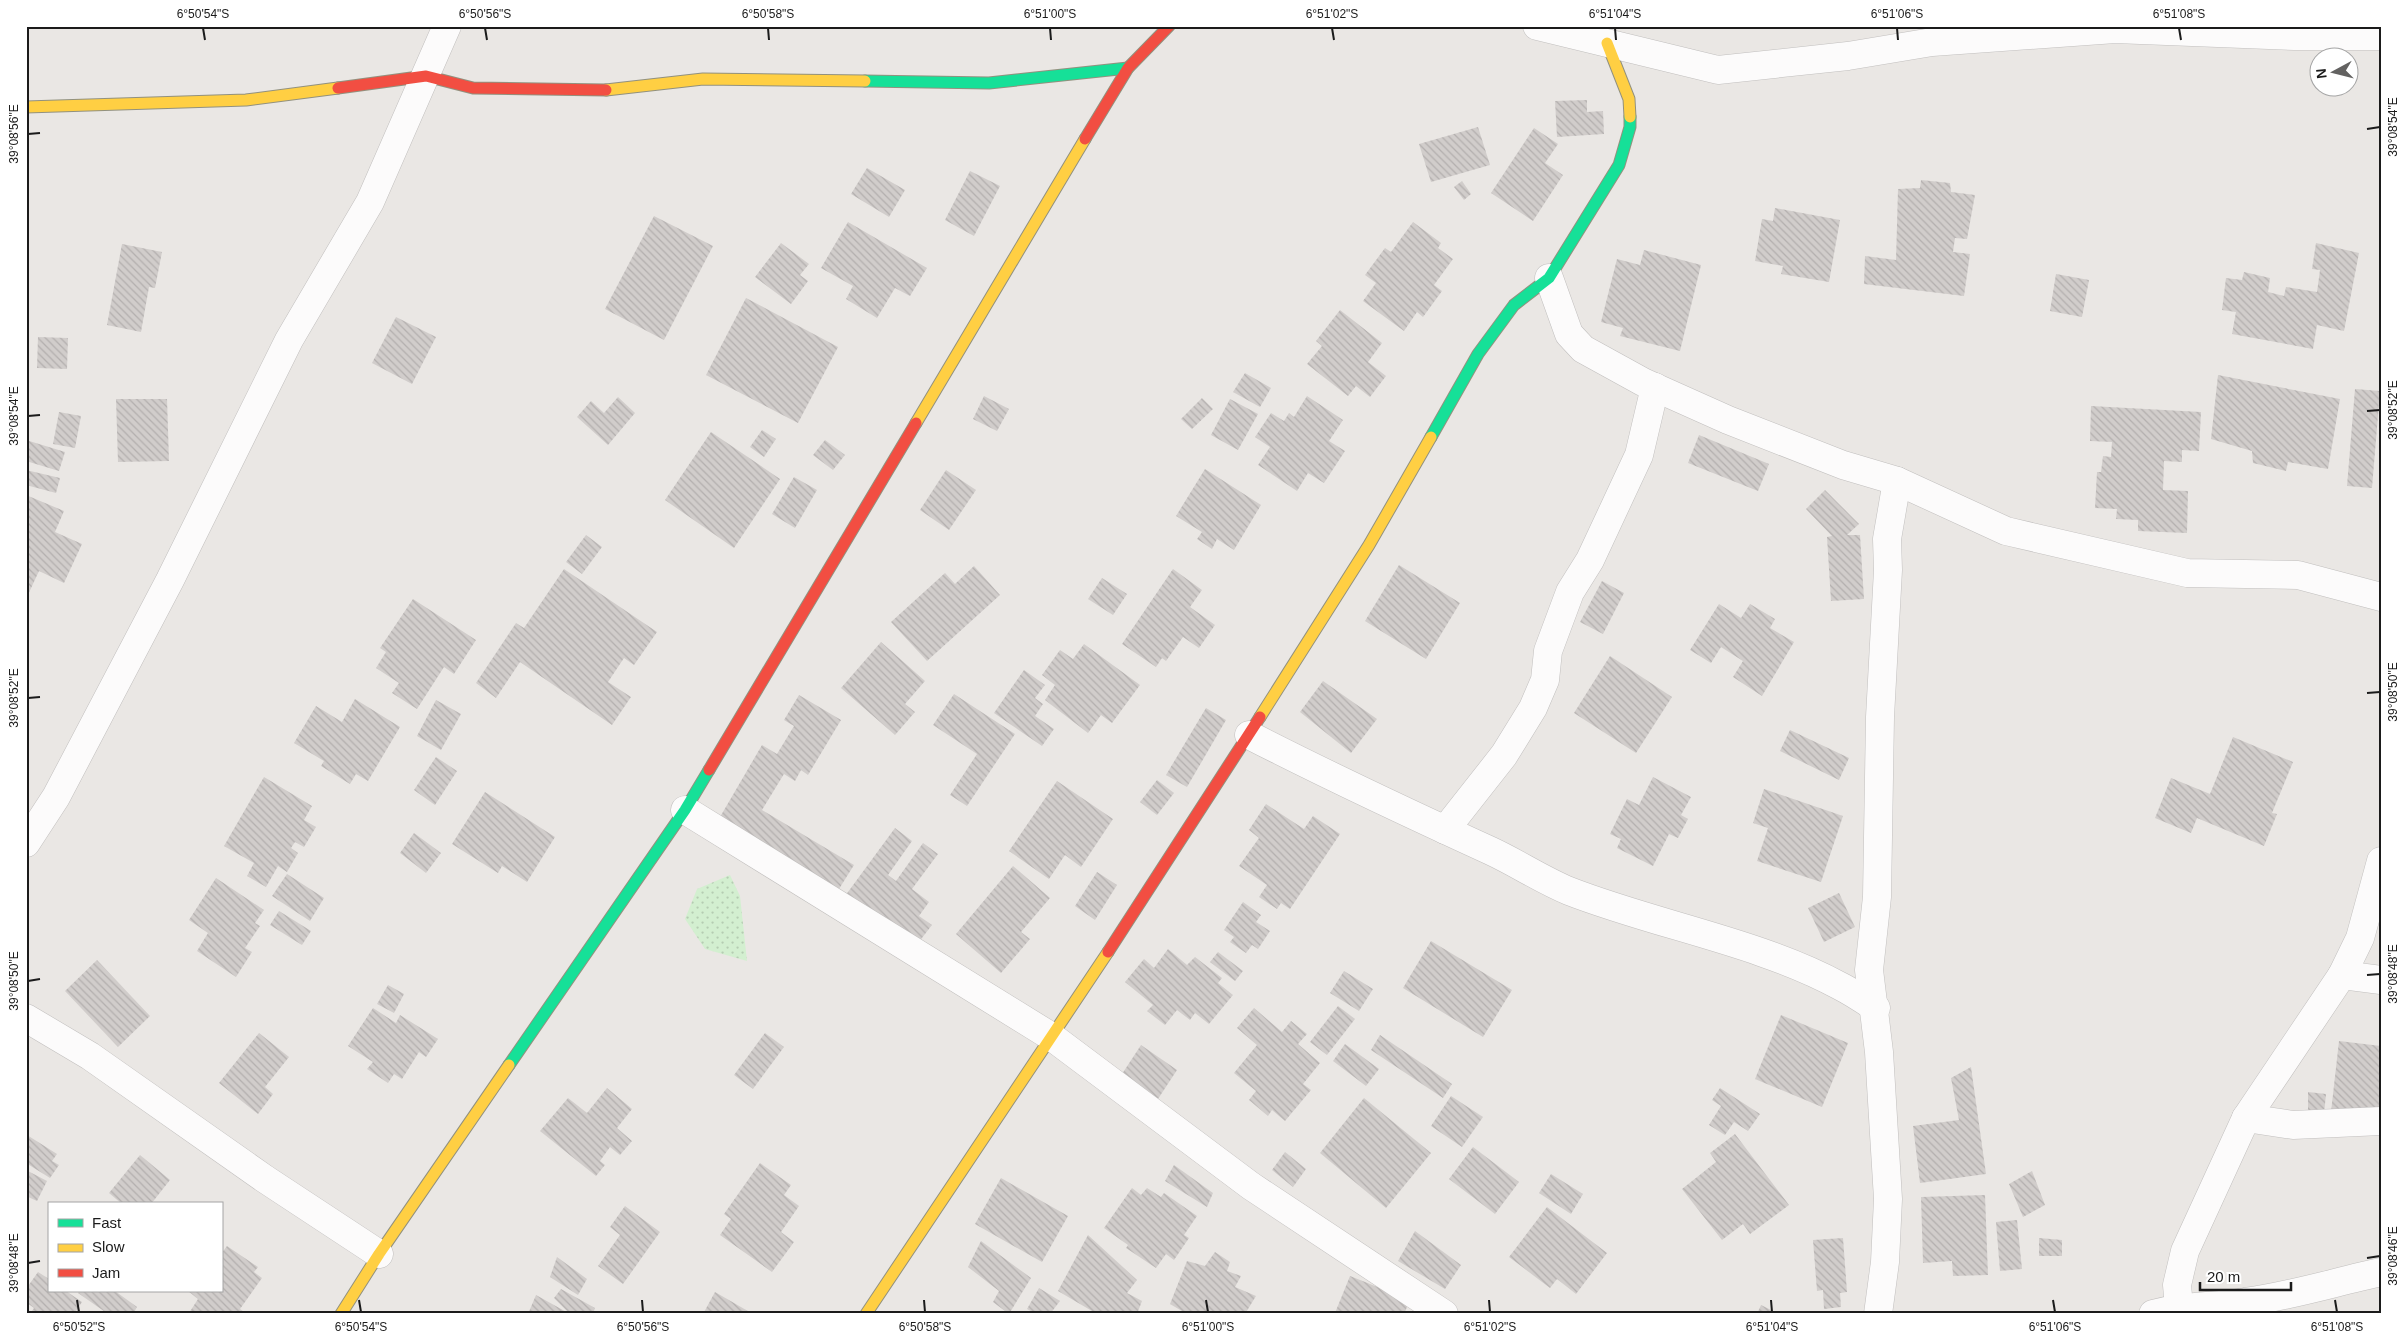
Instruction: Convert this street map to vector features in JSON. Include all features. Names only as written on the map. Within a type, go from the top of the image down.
[{"type":"street","points":[[26,843],[56,797],[165,589],[289,340],[370,202],[447,26]]},
{"type":"street","points":[[341,1314],[379,1254],[685,810],[1128,68],[1169,26]]},
{"type":"street","points":[[1537,26],[1555,32],[1718,70],[1848,56],[1932,42],[2115,28],[2295,36],[2381,36]]},
{"type":"street","points":[[866,1314],[1052,1037],[1249,735],[1369,545],[1478,354],[1514,306],[1549,278],[1619,165],[1630,127],[1629,99],[1607,43]]},
{"type":"street","points":[[26,107],[246,100],[426,76],[473,88],[606,90],[703,78],[989,83],[1128,68]]},
{"type":"street","points":[[1549,278],[1569,334],[1583,349],[1655,387],[1728,420],[1842,465],[1897,481],[2006,531],[2187,573],[2298,575],[2381,597]]},
{"type":"street","points":[[1445,830],[1504,755],[1533,708],[1545,680],[1548,651],[1570,592],[1590,560],[1638,455],[1655,387]]},
{"type":"street","points":[[1878,1314],[1888,1199],[1876,1008],[1869,970],[1877,897],[1880,717],[1888,570],[1887,539],[1897,481]]},
{"type":"street","points":[[1249,735],[1316,770],[1508,859],[1567,890],[1658,922],[1732,943],[1804,969],[1840,986],[1876,1008]]},
{"type":"street","points":[[685,810],[1052,1037],[1251,1186],[1444,1314]]},
{"type":"street","points":[[2183,1310],[2177,1286],[2186,1251],[2246,1118],[2342,975],[2360,938],[2381,861]]},
{"type":"street","points":[[2342,975],[2381,980]]},
{"type":"street","points":[[26,1018],[90,1056],[264,1179],[379,1254]]},
{"type":"street","points":[[2246,1118],[2293,1126],[2381,1121]]},
{"type":"street","points":[[2153,1314],[2245,1303],[2312,1290],[2381,1272]]},
{"type":"green space","points":[[730,875],[740,896],[747,961],[705,949],[685,919],[697,889]]},
{"type":"building","points":[[1587,100],[1587,112],[1603,111],[1604,134],[1557,137],[1555,101]]},
{"type":"building","points":[[1478,127],[1490,165],[1431,182],[1419,144]]},
{"type":"building","points":[[1534,128],[1558,144],[1545,163],[1563,175],[1533,221],[1491,193]]},
{"type":"building","points":[[867,168],[905,190],[889,217],[851,194]]},
{"type":"building","points":[[970,171],[1000,186],[974,236],[945,220]]},
{"type":"building","points":[[1921,180],[1950,183],[1951,192],[1975,195],[1967,239],[1955,238],[1953,252],[1970,254],[1964,296],[1864,284],[1865,256],[1896,260],[1898,189],[1920,188]]},
{"type":"building","points":[[1462,181],[1471,194],[1464,200],[1454,187]]},
{"type":"building","points":[[1775,208],[1840,220],[1829,282],[1781,274],[1783,266],[1755,261],[1762,219],[1773,221]]},
{"type":"building","points":[[654,216],[713,246],[664,340],[605,309]]},
{"type":"building","points":[[848,222],[927,268],[910,296],[895,288],[877,318],[846,299],[853,286],[821,268]]},
{"type":"building","points":[[1413,222],[1441,243],[1438,248],[1453,259],[1434,285],[1442,291],[1423,317],[1417,312],[1404,331],[1363,301],[1376,283],[1365,275],[1385,248],[1391,252]]},
{"type":"building","points":[[781,243],[809,264],[800,275],[808,281],[791,304],[755,277]]},
{"type":"building","points":[[2316,243],[2359,253],[2344,331],[2317,325],[2313,349],[2232,334],[2236,312],[2222,310],[2226,278],[2242,280],[2244,272],[2270,278],[2268,292],[2284,296],[2286,287],[2317,292],[2320,270],[2312,269]]},
{"type":"building","points":[[122,244],[162,252],[155,288],[149,287],[141,332],[107,325]]},
{"type":"building","points":[[1644,250],[1701,265],[1680,351],[1620,336],[1623,328],[1601,322],[1617,259],[1640,265]]},
{"type":"building","points":[[2056,274],[2089,280],[2082,317],[2050,311]]},
{"type":"building","points":[[746,298],[838,347],[798,423],[706,375]]},
{"type":"building","points":[[1340,310],[1382,343],[1368,362],[1386,376],[1370,397],[1356,386],[1348,396],[1307,364],[1322,346],[1316,341]]},
{"type":"building","points":[[396,317],[436,337],[412,384],[372,363]]},
{"type":"building","points":[[38,337],[68,338],[67,369],[37,368]]},
{"type":"building","points":[[1245,373],[1271,388],[1260,407],[1233,392]]},
{"type":"building","points":[[2218,375],[2340,399],[2328,469],[2288,462],[2286,471],[2253,463],[2252,451],[2211,439]]},
{"type":"building","points":[[2355,389],[2380,391],[2372,488],[2347,486]]},
{"type":"building","points":[[984,396],[1009,409],[997,431],[973,419]]},
{"type":"building","points":[[1307,396],[1343,420],[1329,441],[1345,451],[1324,483],[1308,473],[1297,491],[1258,465],[1270,447],[1255,437],[1271,413],[1284,421],[1289,413],[1294,417]]},
{"type":"building","points":[[618,397],[635,413],[608,445],[577,417],[591,401],[604,413]]},
{"type":"building","points":[[1202,398],[1213,409],[1192,429],[1181,419]]},
{"type":"building","points":[[116,399],[167,399],[169,461],[118,462]]},
{"type":"building","points":[[1230,399],[1258,414],[1238,450],[1211,435]]},
{"type":"building","points":[[2091,406],[2201,412],[2199,451],[2182,450],[2182,462],[2164,461],[2163,490],[2188,491],[2187,533],[2138,531],[2138,520],[2116,519],[2117,509],[2095,508],[2097,472],[2101,472],[2103,456],[2111,457],[2112,442],[2090,441]]},
{"type":"building","points":[[59,412],[81,416],[75,448],[53,444]]},
{"type":"building","points":[[762,430],[776,439],[764,457],[750,447]]},
{"type":"building","points":[[711,432],[780,479],[734,548],[665,500]]},
{"type":"building","points":[[1699,435],[1769,464],[1758,491],[1688,463]]},
{"type":"building","points":[[26,440],[65,452],[59,471],[26,461]]},
{"type":"building","points":[[825,440],[845,455],[833,470],[813,455]]},
{"type":"building","points":[[1205,469],[1261,505],[1234,550],[1217,539],[1212,549],[1197,539],[1202,532],[1176,516]]},
{"type":"building","points":[[26,470],[60,478],[56,493],[26,485]]},
{"type":"building","points":[[946,470],[976,490],[949,530],[920,510]]},
{"type":"building","points":[[794,477],[817,490],[795,528],[772,514]]},
{"type":"building","points":[[1825,490],[1859,524],[1847,535],[1860,535],[1864,599],[1831,601],[1827,537],[1832,536],[1806,509]]},
{"type":"building","points":[[26,495],[64,511],[55,532],[82,544],[64,583],[39,571],[26,599]]},
{"type":"building","points":[[586,535],[602,547],[582,574],[566,562]]},
{"type":"building","points":[[1399,565],[1460,603],[1426,659],[1365,621]]},
{"type":"building","points":[[974,566],[1000,595],[927,661],[891,622],[945,573],[955,584]]},
{"type":"building","points":[[564,569],[657,632],[634,665],[624,658],[608,682],[631,697],[612,725],[520,662],[496,698],[476,683],[516,623],[524,628]]},
{"type":"building","points":[[1173,569],[1202,590],[1190,607],[1215,625],[1199,648],[1183,637],[1166,661],[1162,658],[1156,667],[1122,644]]},
{"type":"building","points":[[1102,578],[1127,594],[1113,615],[1088,599]]},
{"type":"building","points":[[1602,581],[1624,593],[1603,634],[1580,622]]},
{"type":"building","points":[[413,599],[476,640],[454,674],[444,667],[417,709],[392,693],[399,683],[376,668],[386,652],[380,648]]},
{"type":"building","points":[[1719,604],[1741,618],[1750,604],[1775,619],[1770,628],[1794,642],[1762,696],[1733,677],[1743,661],[1721,647],[1711,663],[1690,650]]},
{"type":"building","points":[[881,642],[925,681],[905,704],[915,712],[895,735],[841,688]]},
{"type":"building","points":[[1084,644],[1140,685],[1112,723],[1101,715],[1088,733],[1045,700],[1055,685],[1042,675],[1060,650],[1073,659]]},
{"type":"building","points":[[1610,656],[1672,697],[1636,753],[1574,713]]},
{"type":"building","points":[[1024,670],[1045,685],[1035,698],[1043,704],[1035,716],[1054,729],[1042,746],[994,713]]},
{"type":"building","points":[[1323,681],[1377,719],[1351,753],[1300,712]]},
{"type":"building","points":[[954,694],[1015,734],[967,806],[950,795],[977,754],[933,725]]},
{"type":"building","points":[[799,695],[841,720],[808,775],[801,770],[795,781],[784,774],[762,810],[854,865],[839,889],[720,817],[762,745],[777,754],[794,726],[784,720]]},
{"type":"building","points":[[355,699],[400,727],[368,781],[356,774],[350,784],[321,766],[324,761],[294,743],[316,706],[342,722]]},
{"type":"building","points":[[436,700],[461,714],[441,750],[417,736]]},
{"type":"building","points":[[1206,708],[1226,720],[1187,787],[1166,775]]},
{"type":"building","points":[[1790,730],[1849,758],[1839,780],[1780,751]]},
{"type":"building","points":[[2233,737],[2293,762],[2272,813],[2277,814],[2264,846],[2197,818],[2191,833],[2155,818],[2171,778],[2210,794]]},
{"type":"building","points":[[436,757],[457,771],[435,805],[414,790]]},
{"type":"building","points":[[264,777],[312,806],[304,820],[316,827],[304,847],[295,842],[291,848],[298,853],[287,872],[278,866],[266,887],[247,876],[254,863],[224,846]]},
{"type":"building","points":[[1653,777],[1691,797],[1681,815],[1688,819],[1678,838],[1669,834],[1653,866],[1617,848],[1621,839],[1610,834],[1627,799],[1639,805]]},
{"type":"building","points":[[1157,780],[1174,793],[1157,815],[1140,802]]},
{"type":"building","points":[[1057,781],[1113,819],[1081,867],[1065,855],[1049,879],[1009,851]]},
{"type":"building","points":[[1764,789],[1843,816],[1821,882],[1757,861],[1768,828],[1753,823]]},
{"type":"building","points":[[485,792],[555,837],[527,882],[502,866],[498,873],[452,844]]},
{"type":"building","points":[[1266,804],[1304,829],[1313,816],[1340,834],[1290,909],[1281,903],[1277,909],[1259,897],[1267,885],[1239,866],[1259,838],[1249,830]]},
{"type":"building","points":[[895,828],[912,841],[888,875],[896,881],[923,843],[938,854],[912,889],[929,902],[919,916],[932,925],[915,947],[845,896]]},
{"type":"building","points":[[414,833],[441,853],[426,873],[400,853]]},
{"type":"building","points":[[1013,866],[1050,898],[1021,932],[1030,939],[1001,973],[956,934]]},
{"type":"building","points":[[1097,872],[1117,885],[1095,920],[1075,906]]},
{"type":"building","points":[[287,874],[324,898],[310,921],[272,896]]},
{"type":"building","points":[[216,878],[264,910],[255,923],[260,926],[245,948],[252,952],[236,977],[197,951],[208,933],[189,920]]},
{"type":"building","points":[[1839,893],[1855,927],[1824,942],[1808,908]]},
{"type":"building","points":[[1243,902],[1261,915],[1256,922],[1270,931],[1258,949],[1252,945],[1246,953],[1230,942],[1234,937],[1224,930]]},
{"type":"building","points":[[279,911],[311,931],[302,945],[270,925]]},
{"type":"building","points":[[1431,941],[1512,990],[1483,1037],[1403,988]]},
{"type":"building","points":[[1168,949],[1187,965],[1195,957],[1222,978],[1218,983],[1233,995],[1209,1024],[1195,1013],[1190,1020],[1177,1010],[1165,1025],[1147,1011],[1153,1005],[1125,982],[1144,959],[1154,968]]},
{"type":"building","points":[[1218,952],[1243,971],[1235,981],[1210,962]]},
{"type":"building","points":[[97,960],[150,1016],[118,1047],[65,991]]},
{"type":"building","points":[[1344,971],[1373,989],[1359,1011],[1330,993]]},
{"type":"building","points":[[388,985],[404,994],[394,1013],[377,1004]]},
{"type":"building","points":[[1338,1006],[1355,1019],[1327,1055],[1310,1042]]},
{"type":"building","points":[[373,1008],[396,1023],[400,1015],[438,1039],[426,1057],[419,1052],[402,1079],[394,1074],[388,1083],[367,1069],[373,1062],[348,1046]]},
{"type":"building","points":[[1254,1008],[1282,1032],[1291,1021],[1307,1034],[1298,1044],[1320,1063],[1303,1084],[1311,1090],[1285,1121],[1272,1110],[1268,1116],[1249,1100],[1256,1091],[1234,1073],[1257,1045],[1237,1028]]},
{"type":"building","points":[[1781,1015],[1848,1043],[1822,1107],[1755,1079]]},
{"type":"building","points":[[259,1033],[289,1057],[265,1087],[273,1094],[258,1114],[219,1083]]},
{"type":"building","points":[[765,1033],[784,1047],[753,1089],[734,1075]]},
{"type":"building","points":[[1380,1035],[1452,1084],[1443,1098],[1371,1050]]},
{"type":"building","points":[[2339,1041],[2381,1046],[2379,1117],[2331,1112]]},
{"type":"building","points":[[1345,1044],[1379,1069],[1366,1086],[1333,1061]]},
{"type":"building","points":[[1141,1045],[1177,1070],[1158,1099],[1122,1074]]},
{"type":"building","points":[[1971,1067],[1986,1174],[1920,1183],[1913,1126],[1959,1120],[1951,1078]]},
{"type":"building","points":[[607,1088],[632,1109],[617,1128],[632,1141],[620,1155],[610,1147],[600,1161],[605,1165],[596,1176],[540,1131],[568,1098],[587,1113]]},
{"type":"building","points":[[1720,1088],[1760,1114],[1748,1131],[1734,1122],[1725,1135],[1709,1125],[1721,1106],[1712,1100]]},
{"type":"building","points":[[2308,1092],[2326,1094],[2324,1114],[2308,1114]]},
{"type":"building","points":[[1451,1096],[1483,1117],[1462,1147],[1431,1126]]},
{"type":"building","points":[[1364,1098],[1431,1153],[1386,1208],[1320,1153]]},
{"type":"building","points":[[1735,1134],[1789,1205],[1750,1234],[1743,1224],[1722,1240],[1682,1189],[1716,1162],[1710,1153]]},
{"type":"building","points":[[27,1135],[57,1154],[52,1161],[59,1165],[50,1178],[26,1163]]},
{"type":"building","points":[[1473,1147],[1519,1182],[1495,1214],[1449,1179]]},
{"type":"building","points":[[1285,1152],[1306,1169],[1293,1187],[1272,1170]]},
{"type":"building","points":[[140,1155],[170,1180],[153,1202],[120,1202],[109,1193]]},
{"type":"building","points":[[760,1163],[791,1185],[784,1195],[799,1206],[781,1232],[794,1242],[772,1272],[720,1235],[731,1219],[724,1214]]},
{"type":"building","points":[[1174,1165],[1213,1193],[1207,1207],[1165,1181]]},
{"type":"building","points":[[26,1170],[47,1181],[37,1201],[26,1196]]},
{"type":"building","points":[[2032,1171],[2045,1205],[2023,1217],[2009,1184]]},
{"type":"building","points":[[1551,1174],[1583,1194],[1571,1214],[1539,1193]]},
{"type":"building","points":[[1001,1178],[1068,1216],[1042,1262],[975,1224]]},
{"type":"building","points":[[1132,1188],[1141,1195],[1147,1188],[1161,1197],[1164,1193],[1197,1216],[1184,1235],[1189,1238],[1174,1260],[1166,1254],[1156,1268],[1126,1248],[1128,1245],[1104,1228]]},
{"type":"building","points":[[1985,1195],[1988,1275],[1953,1276],[1952,1261],[1923,1263],[1921,1197]]},
{"type":"building","points":[[625,1206],[660,1232],[623,1284],[598,1266],[620,1235],[610,1227]]},
{"type":"building","points":[[1547,1207],[1607,1253],[1576,1294],[1557,1279],[1550,1288],[1509,1257]]},
{"type":"building","points":[[2017,1220],[2022,1269],[2000,1271],[1996,1222]]},
{"type":"building","points":[[1415,1231],[1461,1265],[1445,1289],[1398,1261]]},
{"type":"building","points":[[1088,1235],[1137,1280],[1127,1293],[1142,1301],[1137,1314],[1097,1314],[1058,1291]]},
{"type":"building","points":[[1843,1238],[1847,1292],[1840,1293],[1841,1307],[1824,1309],[1823,1290],[1817,1291],[1813,1240]]},
{"type":"building","points":[[2039,1238],[2062,1240],[2062,1256],[2039,1256]]},
{"type":"building","points":[[981,1241],[1031,1278],[1009,1314],[993,1302],[999,1291],[968,1267]]},
{"type":"building","points":[[227,1246],[258,1267],[254,1272],[262,1278],[240,1309],[247,1314],[190,1314],[198,1299],[189,1292],[222,1292],[222,1253]]},
{"type":"building","points":[[1215,1252],[1230,1262],[1227,1271],[1241,1276],[1235,1287],[1256,1296],[1245,1314],[1187,1314],[1170,1304],[1187,1261],[1205,1266]]},
{"type":"building","points":[[557,1257],[587,1279],[578,1295],[550,1277]]},
{"type":"building","points":[[38,1272],[48,1278],[48,1292],[67,1292],[82,1302],[74,1314],[30,1314],[34,1308],[26,1302],[26,1289]]},
{"type":"building","points":[[1350,1276],[1410,1300],[1404,1314],[1335,1313]]},
{"type":"building","points":[[1039,1288],[1060,1301],[1050,1314],[1036,1314],[1027,1309]]},
{"type":"building","points":[[561,1289],[595,1308],[593,1314],[570,1314],[554,1298]]},
{"type":"building","points":[[116,1292],[137,1307],[133,1314],[108,1314],[78,1293]]},
{"type":"building","points":[[715,1292],[753,1314],[703,1314]]},
{"type":"building","points":[[536,1295],[570,1314],[528,1314]]},
{"type":"building","points":[[1761,1305],[1779,1314],[1757,1314]]},
{"type":"traffic: fast","points":[[865,81],[989,83],[1128,68]]},
{"type":"traffic: fast","points":[[1431,437],[1478,354],[1514,305],[1549,278],[1619,165],[1630,127],[1630,117]]},
{"type":"traffic: fast","points":[[509,1065],[685,810],[709,770]]},
{"type":"traffic: slow","points":[[1607,43],[1629,99],[1630,117]]},
{"type":"traffic: slow","points":[[606,90],[703,79],[865,81]]},
{"type":"traffic: slow","points":[[26,107],[246,100],[338,88]]},
{"type":"traffic: slow","points":[[916,423],[1085,139]]},
{"type":"traffic: slow","points":[[1260,717],[1369,545],[1431,437]]},
{"type":"traffic: slow","points":[[866,1314],[1108,952]]},
{"type":"traffic: slow","points":[[341,1314],[379,1254],[509,1065]]},
{"type":"traffic: jam","points":[[1085,139],[1128,68],[1169,26]]},
{"type":"traffic: jam","points":[[338,88],[426,76],[473,88],[606,90]]},
{"type":"traffic: jam","points":[[709,770],[916,423]]},
{"type":"traffic: jam","points":[[1108,952],[1260,717]]}]
